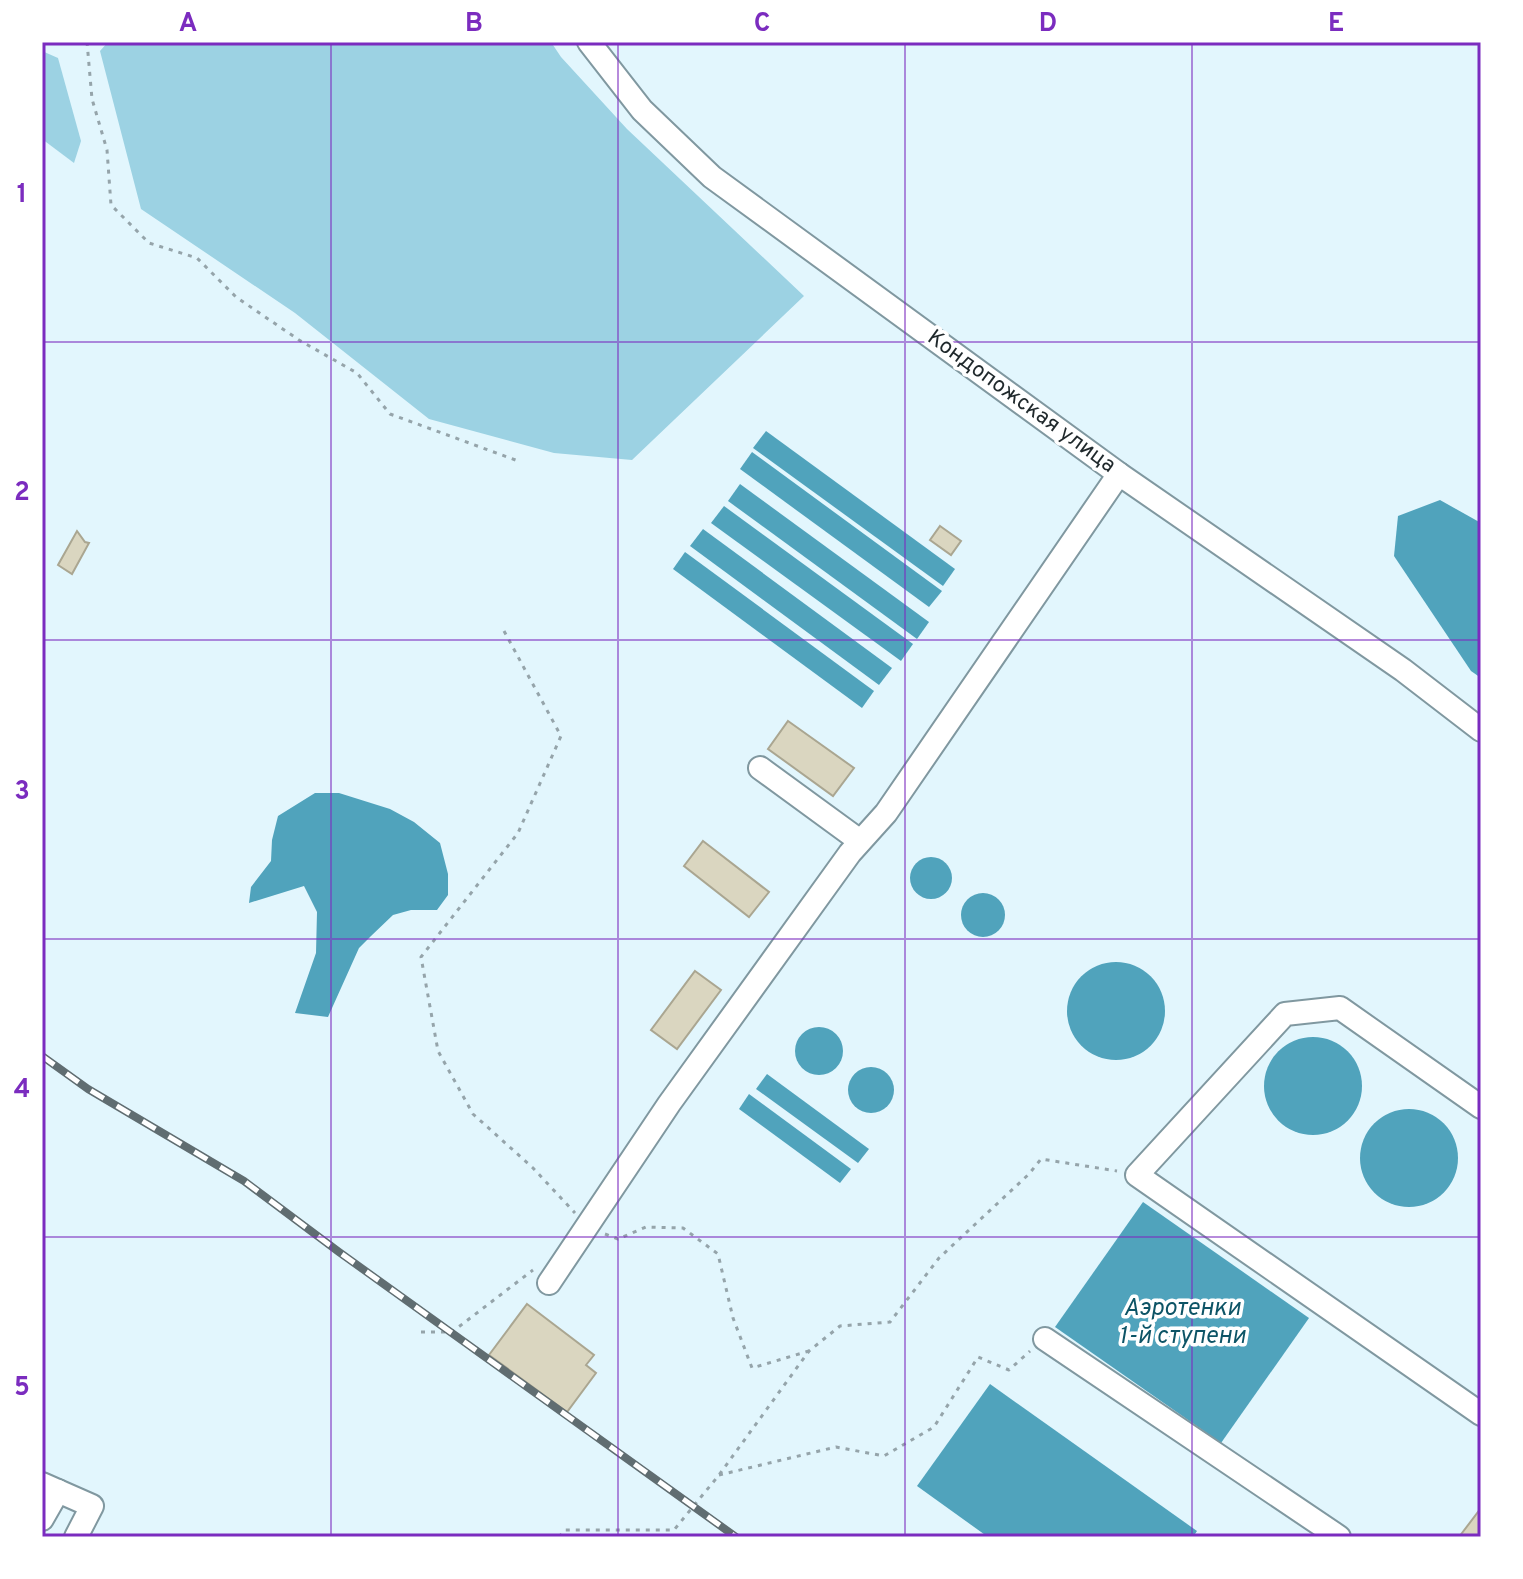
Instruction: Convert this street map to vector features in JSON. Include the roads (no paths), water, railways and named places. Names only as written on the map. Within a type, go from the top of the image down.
[{"type":"street","name":"Кондопожская улица","points":[[589,42],[642,110],[712,177],[1119,474],[1403,670],[1481,730]]},
{"type":"street","points":[[544,1274],[588,1227],[669,1104],[850,853],[886,813],[1119,474]]},
{"type":"street","points":[[760,768],[860,841]]},
{"type":"street","points":[[1481,1107],[1340,1008],[1285,1014],[1137,1175],[1481,1414]]},
{"type":"street","points":[[1045,1339],[1339,1537]]},
{"type":"street","points":[[42,1519],[50,1488],[92,1506],[76,1537]]},
{"type":"water","points":[[766,431],[955,569],[943,586],[753,448]]},
{"type":"water","points":[[752,452],[942,591],[929,607],[740,469]]},
{"type":"water","points":[[740,484],[929,622],[917,639],[728,501]]},
{"type":"water","points":[[1440,500],[1481,523],[1481,678],[1471,671],[1394,556],[1398,516]]},
{"type":"water","points":[[724,506],[913,644],[901,661],[711,523]]},
{"type":"water","points":[[703,529],[892,668],[879,685],[690,546]]},
{"type":"water","points":[[685,552],[874,691],[862,708],[673,569]]},
{"type":"water","points":[[315,793],[339,793],[390,809],[414,822],[440,843],[448,874],[448,895],[437,910],[411,910],[393,915],[359,948],[328,1017],[295,1013],[316,953],[317,912],[304,886],[249,903],[251,887],[271,861],[278,816]]},
{"type":"water","points":[[931,857],[946,863],[952,878],[946,893],[931,899],[916,893],[910,878],[916,863]]},
{"type":"water","points":[[983,893],[999,899],[1005,915],[999,931],[983,937],[967,931],[961,915],[967,899]]},
{"type":"water","points":[[1116,962],[1135,966],[1151,976],[1161,992],[1165,1011],[1161,1030],[1151,1046],[1135,1056],[1116,1060],[1097,1056],[1081,1046],[1071,1030],[1067,1011],[1071,992],[1081,976],[1097,966]]},
{"type":"water","points":[[819,1027],[836,1034],[843,1051],[836,1068],[819,1075],[802,1068],[795,1051],[802,1034]]},
{"type":"water","points":[[1313,1037],[1332,1041],[1348,1051],[1358,1067],[1362,1086],[1358,1105],[1348,1121],[1332,1131],[1313,1135],[1294,1131],[1278,1121],[1268,1105],[1264,1086],[1268,1067],[1278,1051],[1294,1041]]},
{"type":"water","points":[[871,1067],[880,1068],[887,1074],[893,1081],[893,1099],[887,1106],[880,1112],[871,1113],[862,1112],[855,1106],[849,1099],[848,1090],[849,1081],[855,1074],[862,1068]]},
{"type":"water","points":[[767,1074],[869,1149],[858,1163],[756,1089]]},
{"type":"water","points":[[749,1094],[851,1169],[840,1183],[739,1109]]},
{"type":"water","points":[[1409,1109],[1428,1113],[1444,1123],[1454,1139],[1458,1158],[1454,1177],[1444,1193],[1428,1203],[1409,1207],[1390,1203],[1374,1193],[1364,1177],[1360,1158],[1364,1139],[1374,1123],[1390,1113]]},
{"type":"water","name":"Аэротенки 1-й ступени","points":[[1143,1202],[1309,1318],[1221,1443],[1055,1327]]},
{"type":"water","points":[[990,1384],[1197,1531],[1193,1537],[988,1537],[917,1486]]},
{"type":"railway","points":[[42,1056],[88,1089],[244,1181],[736,1537]]}]
